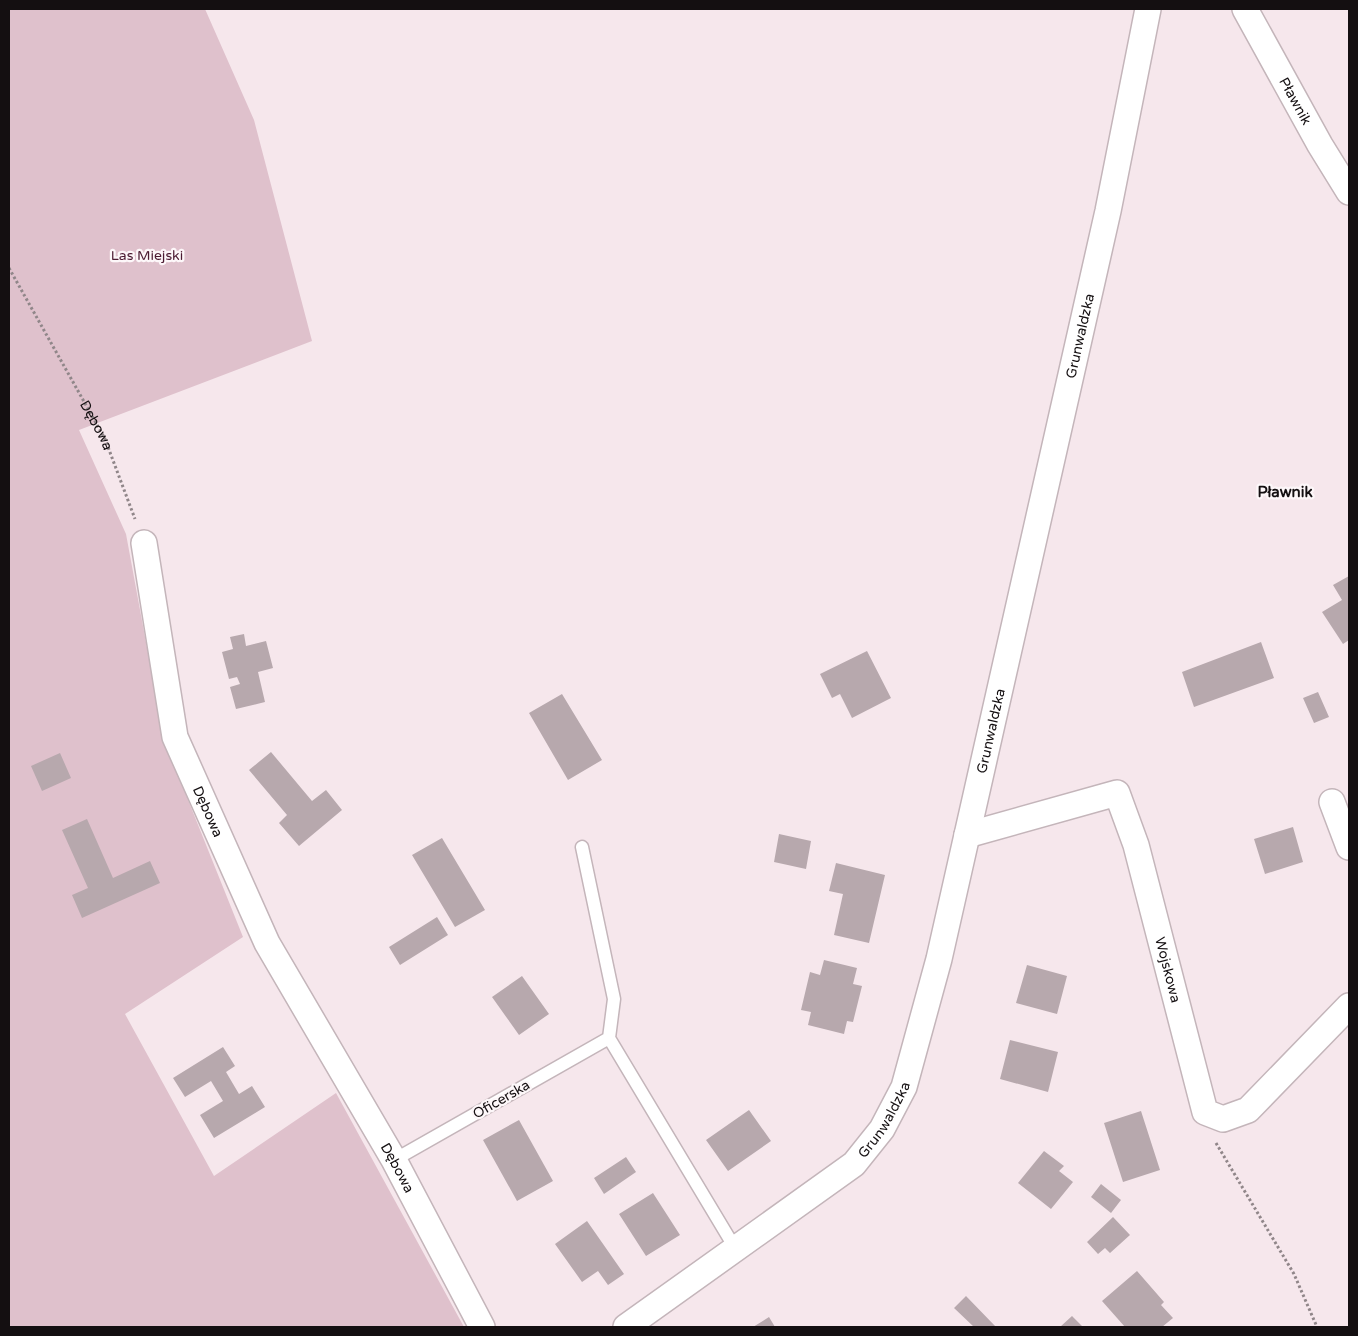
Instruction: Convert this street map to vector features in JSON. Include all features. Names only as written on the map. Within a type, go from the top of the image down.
[{"type":"street","name":"Grunwaldzka","points":[[626,1327],[854,1164],[882,1129],[904,1087],[939,959],[1108,211],[1148,9]]},
{"type":"street","name":"Pławnik","points":[[1245,9],[1320,145],[1349,192]]},
{"type":"street","name":"Dębowa","points":[[144,543],[175,737],[267,943],[394,1160],[482,1327]]},
{"type":"street","name":"Wojskowa","points":[[967,835],[1117,794],[1136,845],[1205,1112]]},
{"type":"street","points":[[1332,802],[1349,847]]},
{"type":"street","points":[[1205,1112],[1223,1120],[1248,1110],[1349,1006]]},
{"type":"lane","points":[[582,847],[614,999],[609,1038],[735,1248]]},
{"type":"lane","name":"Oficerska","points":[[394,1160],[609,1038]]},
{"type":"path","name":"Dębowa","points":[[9,268],[105,439],[144,543]]},
{"type":"path","points":[[1205,1112],[1216,1144],[1294,1274],[1317,1327]]},
{"type":"green space","name":"Las Miejski","points":[[9,9],[205,9],[254,120],[312,341],[79,430],[126,534],[164,740],[243,937],[125,1014],[214,1176],[336,1093],[464,1327],[9,1327]]},
{"type":"building","points":[[1349,576],[1349,640],[1343,644],[1322,612],[1342,600],[1333,585]]},
{"type":"building","points":[[244,634],[246,646],[266,641],[273,668],[258,672],[265,702],[236,709],[230,687],[240,684],[237,677],[229,679],[222,652],[233,649],[230,637]]},
{"type":"building","points":[[1261,642],[1274,678],[1194,707],[1182,672]]},
{"type":"building","points":[[867,651],[891,698],[852,718],[840,694],[832,698],[820,674]]},
{"type":"building","points":[[1318,692],[1329,717],[1314,723],[1303,698]]},
{"type":"building","points":[[562,694],[602,760],[568,780],[529,713]]},
{"type":"building","points":[[271,752],[312,801],[326,790],[342,810],[299,846],[279,823],[287,815],[249,770]]},
{"type":"building","points":[[60,753],[71,778],[42,791],[31,766]]},
{"type":"building","points":[[87,819],[113,878],[150,861],[160,883],[82,918],[72,895],[88,888],[62,830]]},
{"type":"building","points":[[1293,827],[1303,862],[1265,874],[1254,839]]},
{"type":"building","points":[[779,834],[811,841],[806,869],[774,862]]},
{"type":"building","points":[[442,838],[485,910],[455,927],[412,855]]},
{"type":"building","points":[[836,863],[885,875],[869,943],[834,935],[843,894],[829,891]]},
{"type":"building","points":[[437,917],[448,935],[400,965],[389,947]]},
{"type":"building","points":[[824,960],[857,968],[853,984],[862,986],[853,1022],[847,1021],[844,1034],[808,1025],[811,1012],[801,1010],[810,972],[820,975]]},
{"type":"building","points":[[1027,965],[1067,976],[1057,1014],[1016,1003]]},
{"type":"building","points":[[522,976],[549,1014],[519,1035],[492,997]]},
{"type":"building","points":[[1010,1040],[1058,1052],[1048,1092],[1000,1079]]},
{"type":"building","points":[[223,1047],[235,1066],[226,1072],[239,1094],[252,1086],[265,1107],[214,1138],[200,1115],[223,1101],[211,1081],[185,1097],[173,1078]]},
{"type":"building","points":[[749,1110],[771,1141],[728,1171],[706,1140]]},
{"type":"building","points":[[1141,1111],[1160,1170],[1123,1182],[1104,1123]]},
{"type":"building","points":[[519,1120],[553,1181],[517,1201],[483,1140]]},
{"type":"building","points":[[1044,1151],[1064,1166],[1059,1171],[1073,1182],[1051,1209],[1018,1183]]},
{"type":"building","points":[[626,1157],[636,1172],[604,1194],[594,1178]]},
{"type":"building","points":[[1101,1184],[1121,1200],[1111,1213],[1091,1197]]},
{"type":"building","points":[[653,1193],[680,1235],[646,1256],[619,1214]]},
{"type":"building","points":[[1113,1217],[1130,1235],[1110,1253],[1105,1248],[1098,1254],[1087,1242]]},
{"type":"building","points":[[587,1221],[624,1274],[608,1285],[598,1271],[582,1282],[555,1244]]},
{"type":"building","points":[[1137,1271],[1164,1302],[1161,1305],[1173,1318],[1162,1327],[1125,1327],[1102,1301]]},
{"type":"building","points":[[966,1296],[996,1327],[974,1327],[954,1308]]},
{"type":"building","points":[[1072,1316],[1083,1327],[1060,1327]]},
{"type":"building","points":[[769,1317],[775,1327],[753,1327]]},
{"type":"district","name":"Pławnik","points":[[1285,492]]}]
